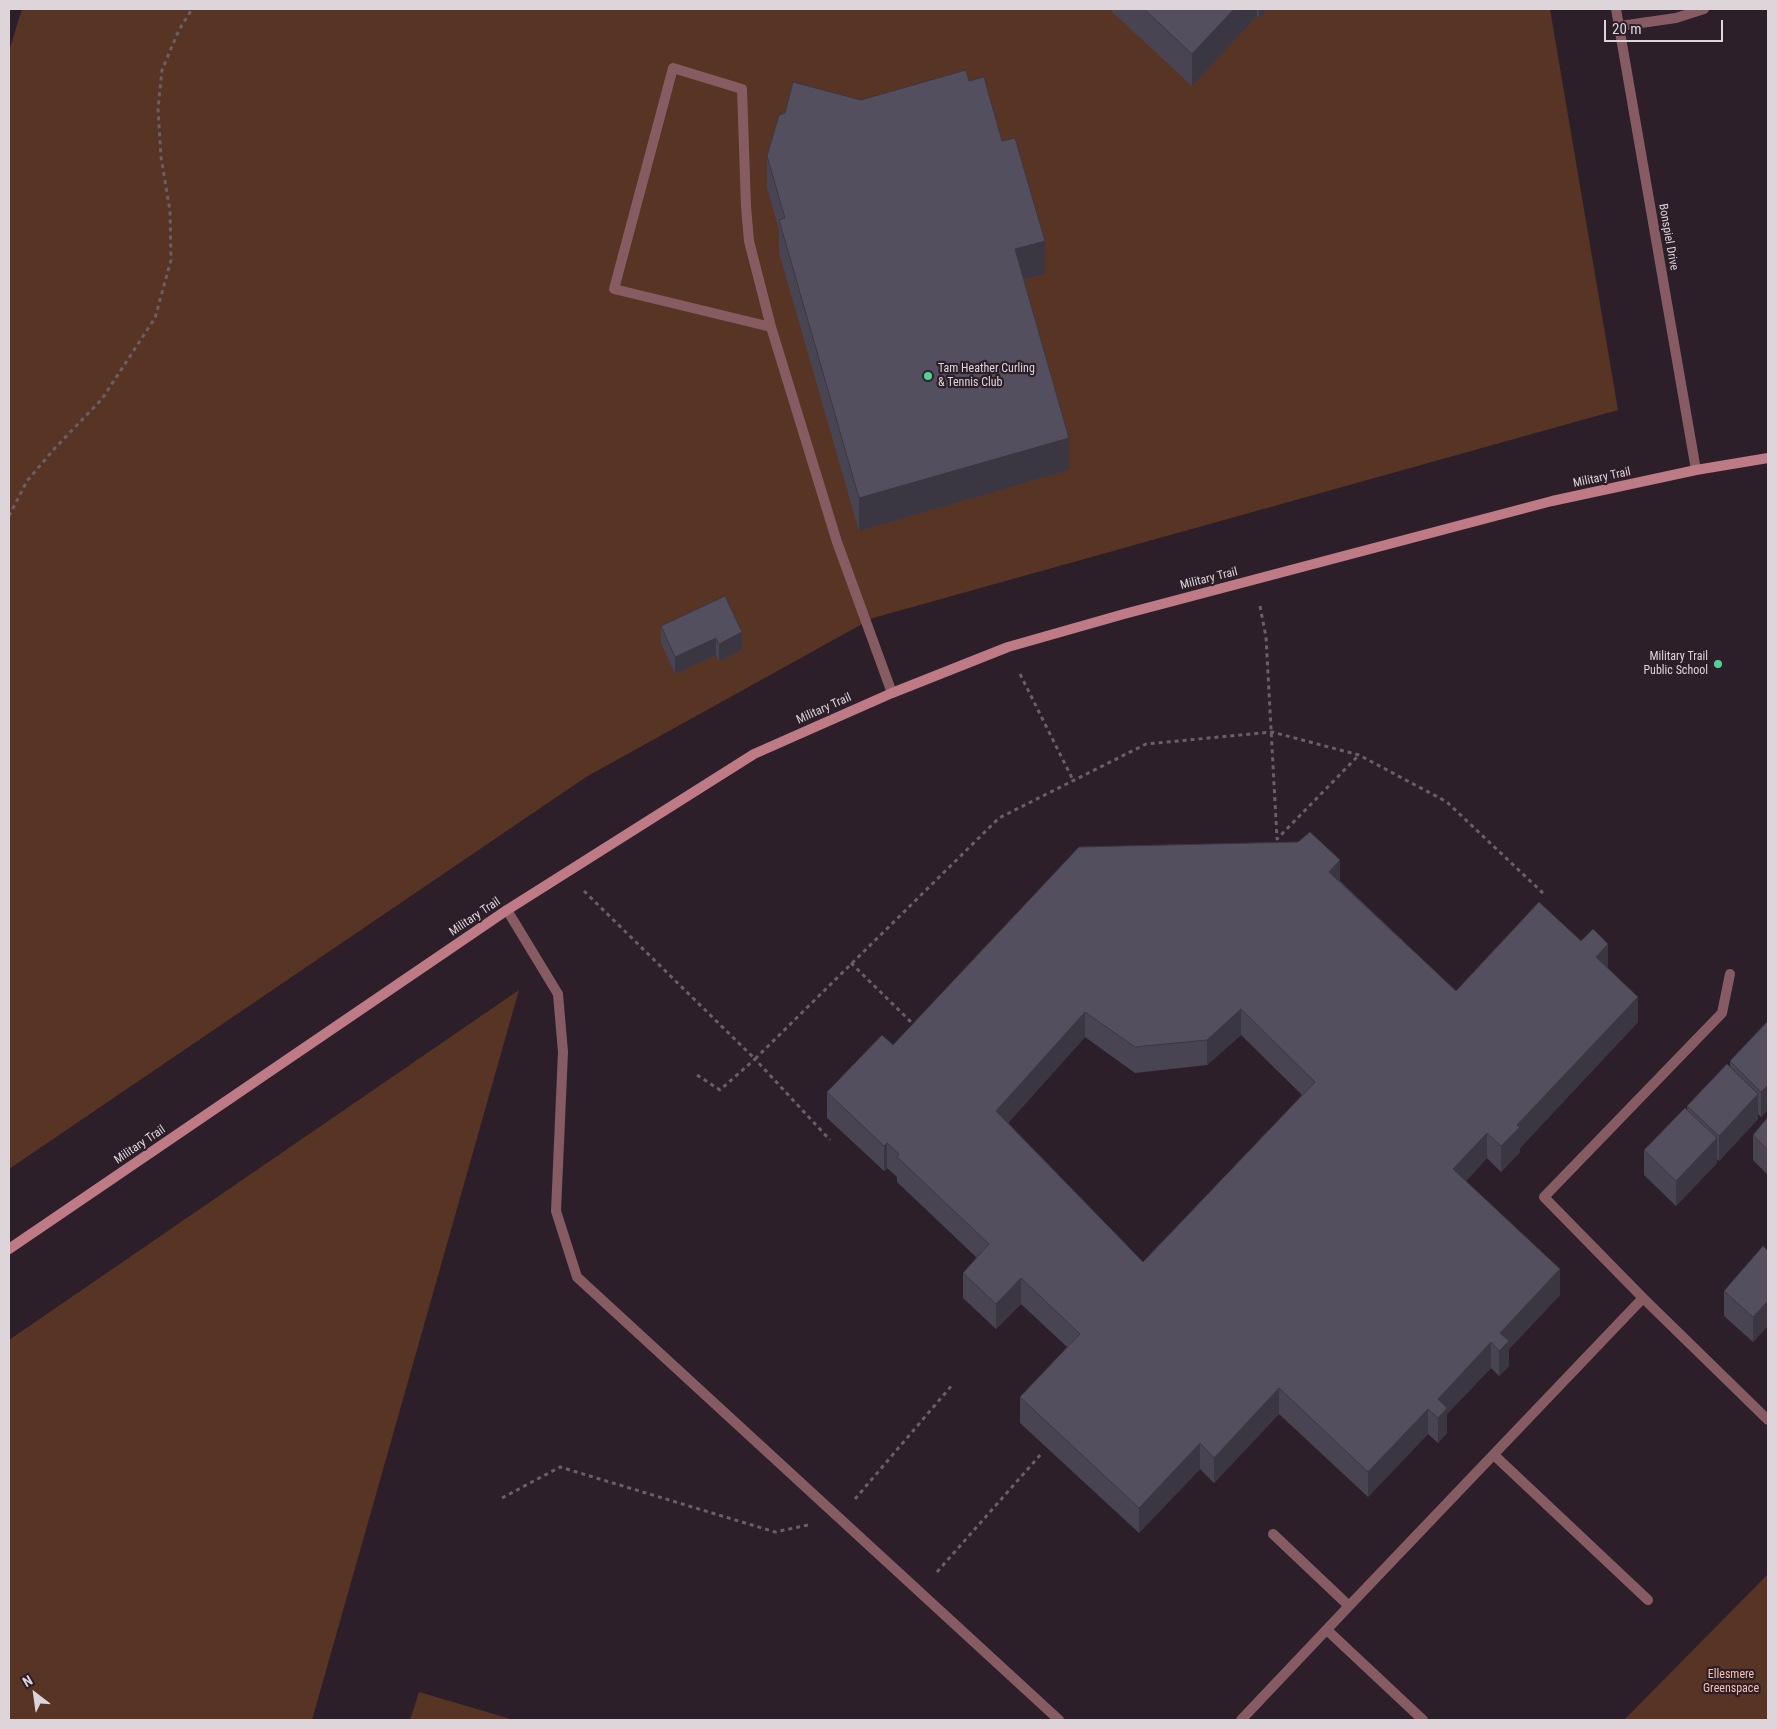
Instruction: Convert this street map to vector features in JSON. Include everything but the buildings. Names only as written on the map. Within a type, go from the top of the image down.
[{"type":"street","name":"Bonspiel Drive","points":[[1616,9],[1696,470]]},
{"type":"street","points":[[1620,26],[1676,18],[1704,9]]},
{"type":"street","points":[[771,327],[614,289],[673,68],[742,89],[749,241],[771,327],[836,542],[892,693]]},
{"type":"street","name":"Military Trail","points":[[9,1249],[507,910],[754,754],[892,693],[1008,647],[1124,614],[1552,501],[1696,470],[1768,458]]},
{"type":"street","points":[[507,910],[558,994],[563,1052],[556,1211],[577,1277],[1058,1720]]},
{"type":"street","points":[[1730,974],[1722,1013],[1544,1197],[1643,1298],[1768,1420]]},
{"type":"street","points":[[1241,1720],[1643,1298]]},
{"type":"street","points":[[1494,1455],[1648,1600]]},
{"type":"street","points":[[1274,1534],[1349,1606]]},
{"type":"street","points":[[1327,1630],[1423,1720]]},
{"type":"path","points":[[9,516],[27,481],[55,448],[102,399],[155,318],[171,260],[170,211],[161,157],[158,109],[162,70],[179,30],[192,9]]},
{"type":"path","points":[[1254,580],[1266,637],[1277,839],[1359,755]]},
{"type":"path","points":[[1020,674],[1073,780]]},
{"type":"path","points":[[697,1075],[720,1090],[754,1059],[999,818],[1146,744],[1272,732],[1359,755],[1447,802],[1546,896]]},
{"type":"path","points":[[566,873],[754,1059],[830,1140]]},
{"type":"path","points":[[852,963],[911,1022]]},
{"type":"path","points":[[502,1498],[560,1467],[775,1532],[839,1518],[953,1384]]},
{"type":"path","points":[[919,1592],[1042,1453]]},
{"type":"green space","points":[[22,9],[1550,9],[1618,410],[873,618],[586,777],[9,1169],[9,51]]},
{"type":"green space","points":[[519,990],[312,1720],[9,1720],[9,1340]]},
{"type":"green space","name":"Ellesmere Greenspace","points":[[1768,1574],[1768,1720],[1624,1720]]},
{"type":"green space","points":[[419,1692],[514,1720],[410,1720]]},
{"type":"place","name":"Tam Heather Curling & Tennis Club","points":[[928,376]]},
{"type":"place","name":"Military Trail Public School","points":[[1718,664]]}]
